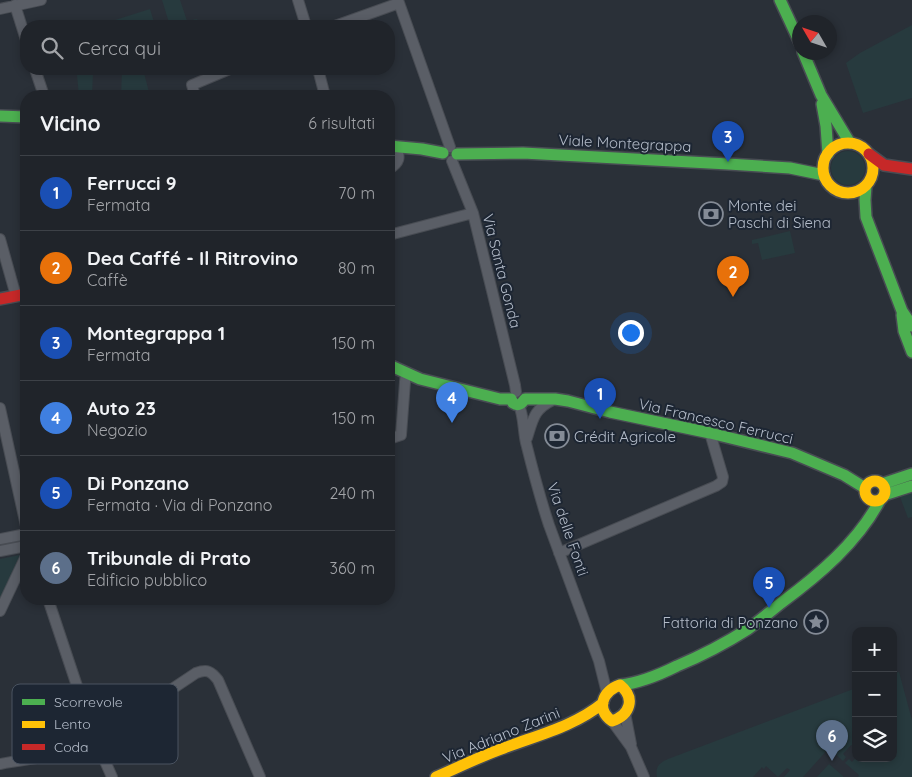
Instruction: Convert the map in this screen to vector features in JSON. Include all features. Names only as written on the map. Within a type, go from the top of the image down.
[{"type":"street","points":[[0,9],[41,0]]},
{"type":"street","points":[[298,0],[304,20]]},
{"type":"street","points":[[780,0],[792,26]]},
{"type":"street","points":[[350,20],[399,1]]},
{"type":"street","name":"Via Santa Gonda","points":[[399,1],[473,213],[518,399]]},
{"type":"street","points":[[15,5],[20,21]]},
{"type":"street","points":[[806,60],[821,95],[850,143]]},
{"type":"street","points":[[38,75],[42,90]]},
{"type":"street","points":[[193,90],[192,85],[216,75]]},
{"type":"street","points":[[320,75],[323,90]]},
{"type":"street","points":[[821,95],[826,126],[826,157],[823,167],[827,182],[832,187],[838,191],[852,193],[860,190],[869,182],[908,169]]},
{"type":"street","points":[[0,116],[20,117]]},
{"type":"street","points":[[790,168],[826,157],[833,148],[850,143],[863,148],[884,165],[908,169]]},
{"type":"street","name":"Viale Montegrappa","points":[[395,146],[422,148],[451,154],[523,154],[790,168]]},
{"type":"street","points":[[395,149],[399,158],[395,165]]},
{"type":"street","points":[[869,154],[873,169],[864,200],[866,216],[907,309],[912,326]]},
{"type":"street","points":[[790,168],[824,175]]},
{"type":"street","points":[[845,193],[866,216]]},
{"type":"street","points":[[395,233],[473,213]]},
{"type":"street","points":[[0,239],[20,292]]},
{"type":"street","points":[[0,299],[20,295]]},
{"type":"street","points":[[907,309],[904,331],[912,352]]},
{"type":"street","name":"Via Francesco Ferrucci","points":[[395,368],[419,378],[500,399],[555,399],[792,453],[844,475],[874,501],[882,493],[912,474]]},
{"type":"street","points":[[395,437],[400,435],[406,373]]},
{"type":"street","name":"Via delle Fonti","points":[[518,399],[542,505],[599,661],[605,698]]},
{"type":"street","points":[[526,441],[535,413],[544,404],[555,399]]},
{"type":"street","points":[[0,408],[20,499]]},
{"type":"street","points":[[560,553],[722,482],[723,477],[710,433]]},
{"type":"street","name":"Via Francesco Ferrucci","points":[[866,493],[869,482],[872,481],[876,481],[882,493]]},
{"type":"street","points":[[576,721],[592,712],[618,686],[656,676],[696,658],[747,629],[835,559],[872,515],[882,493],[912,486]]},
{"type":"street","points":[[854,536],[866,493]]},
{"type":"street","points":[[0,539],[20,535]]},
{"type":"street","points":[[0,551],[20,547]]},
{"type":"street","points":[[0,611],[20,569]]},
{"type":"street","points":[[50,605],[76,684]]},
{"type":"street","name":"Via delle Fonti","points":[[599,661],[618,686]]},
{"type":"street","points":[[178,685],[196,673],[208,671],[213,674],[218,680],[260,777]]},
{"type":"street","points":[[630,700],[656,676]]},
{"type":"street","points":[[576,721],[621,718],[630,704],[630,700],[625,688],[618,686]]},
{"type":"street","points":[[605,698],[602,708],[604,714],[631,747]]},
{"type":"street","points":[[625,713],[631,747],[644,777]]},
{"type":"street","name":"Via Adriano Zarini","points":[[436,777],[484,755],[576,721]]},
{"type":"street","points":[[106,764],[112,777]]},
{"type":"green space","points":[[162,0],[180,0],[187,20],[168,20]]},
{"type":"green space","points":[[150,9],[153,20],[115,20]]},
{"type":"green space","points":[[912,25],[912,98],[863,113],[846,63],[860,53]]},
{"type":"green space","points":[[77,75],[93,75],[92,90],[78,90]]},
{"type":"green space","points":[[122,75],[145,75],[148,90],[121,90]]},
{"type":"green space","points":[[848,151],[855,152],[860,156],[864,161],[864,175],[860,180],[855,184],[848,185],[841,184],[836,180],[832,175],[831,168],[832,161],[836,156],[841,152]]},
{"type":"green space","points":[[790,231],[795,253],[762,260],[758,243],[752,244],[752,240]]},
{"type":"green space","points":[[912,492],[912,517],[908,518],[900,497]]},
{"type":"green space","points":[[20,555],[0,599],[0,559]]},
{"type":"green space","points":[[899,672],[912,720],[912,777],[858,777],[859,775],[845,763],[849,759],[852,762],[897,762],[897,673]]},
{"type":"green space","points":[[852,690],[852,746],[843,754],[846,757],[843,761],[829,748],[803,777],[784,777],[790,770],[787,768],[778,777],[766,766],[764,769],[762,767],[753,777],[657,777],[658,766],[668,759]]},
{"type":"green space","points":[[829,764],[843,776],[843,777],[817,777]]},
{"type":"traffic: fast","points":[[780,0],[792,26]]},
{"type":"traffic: fast","points":[[806,60],[821,95],[850,143]]},
{"type":"traffic: fast","points":[[822,104],[828,154]]},
{"type":"traffic: fast","points":[[0,116],[20,117]]},
{"type":"traffic: fast","points":[[395,147],[443,153]]},
{"type":"traffic: fast","points":[[457,154],[523,153],[728,164],[790,168],[824,175]]},
{"type":"traffic: fast","points":[[866,186],[866,217],[902,311],[912,326]]},
{"type":"traffic: fast","points":[[902,315],[904,331],[912,352]]},
{"type":"traffic: fast","points":[[395,368],[420,379],[500,399],[511,399]]},
{"type":"traffic: fast","points":[[511,399],[517,405],[525,399],[568,401],[792,453],[844,475],[865,488]]},
{"type":"traffic: fast","points":[[882,484],[912,474]]},
{"type":"traffic: fast","points":[[884,495],[912,486]]},
{"type":"traffic: fast","points":[[620,685],[642,680],[663,672],[713,649],[748,629],[836,557],[861,530],[880,500]]},
{"type":"traffic: slow","points":[[848,143],[866,150],[873,168],[866,186],[848,193],[830,186],[823,168],[830,150],[848,143]]},
{"type":"traffic: slow","points":[[875,481],[882,484],[885,491],[882,498],[875,501],[868,498],[865,491],[868,484],[875,481]]},
{"type":"traffic: slow","points":[[620,685],[628,695],[629,706],[623,715],[612,721],[604,711],[603,701],[609,691],[620,685]]},
{"type":"traffic: slow","points":[[436,777],[487,754],[568,724],[603,703]]},
{"type":"traffic: jam","points":[[869,154],[884,165],[912,169]]},
{"type":"traffic: jam","points":[[0,299],[20,295]]},
{"type":"place","name":"Montegrappa 1","points":[[728,162]]},
{"type":"place","name":"Monte dei Paschi di Siena","points":[[711,214]]},
{"type":"place","name":"Dea Caffé - Il Ritrovino","points":[[733,297]]},
{"type":"place","name":"Ferrucci 9","points":[[600,419]]},
{"type":"place","name":"Auto 23","points":[[452,423]]},
{"type":"place","name":"Crédit Agricole","points":[[557,436]]},
{"type":"place","name":"Di Ponzano","points":[[769,608]]},
{"type":"place","name":"Fattoria di Ponzano","points":[[816,622]]},
{"type":"place","name":"Tribunale di Prato","points":[[832,761]]}]
